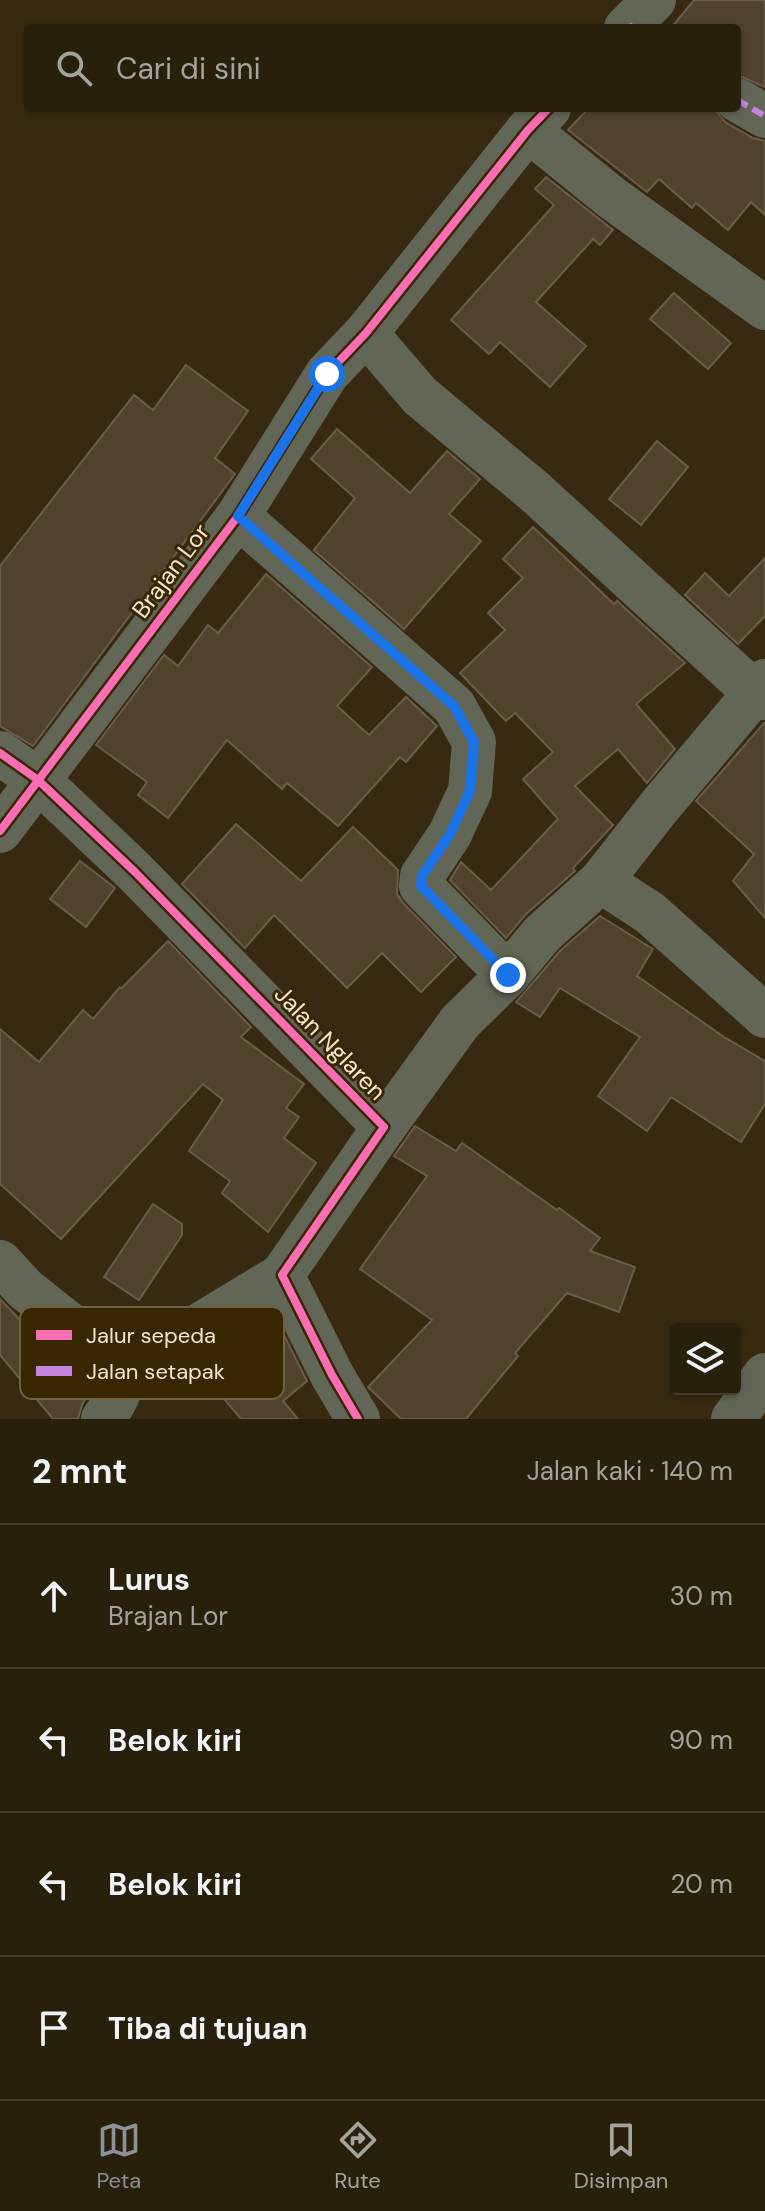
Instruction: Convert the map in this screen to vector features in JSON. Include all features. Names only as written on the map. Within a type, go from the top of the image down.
[{"type":"street","points":[[741,102],[765,116]]},
{"type":"street","points":[[538,119],[612,198],[765,308]]},
{"type":"street","name":"Brajan Lor","points":[[0,831],[238,516],[327,374],[366,333],[538,119]]},
{"type":"street","points":[[366,333],[420,396],[534,491],[761,691],[601,881],[542,934],[508,975],[460,1022],[384,1127]]},
{"type":"street","points":[[238,516],[454,706],[474,742],[470,791],[450,834],[422,876],[421,886],[508,975]]},
{"type":"street","name":"Jalan Nglaren","points":[[0,753],[38,780],[135,872],[384,1127],[282,1275]]},
{"type":"street","points":[[601,881],[650,913],[764,1014]]},
{"type":"street","points":[[0,1262],[25,1289],[48,1307]]},
{"type":"street","points":[[229,1307],[282,1275],[332,1375],[358,1419]]},
{"type":"street","points":[[733,1419],[765,1375]]},
{"type":"street","points":[[103,1419],[117,1399]]},
{"type":"building","points":[[694,0],[765,0],[765,87],[741,77],[741,24],[674,24]]},
{"type":"building","points":[[585,112],[717,112],[725,122],[753,138],[765,141],[765,215],[751,202],[728,230],[696,203],[692,208],[659,179],[647,192],[568,130]]},
{"type":"building","points":[[546,177],[613,230],[600,245],[593,239],[536,302],[586,346],[550,387],[500,342],[489,354],[451,320],[554,205],[535,189]]},
{"type":"building","points":[[674,293],[731,343],[708,369],[650,319]]},
{"type":"building","points":[[186,365],[248,411],[215,458],[235,474],[33,746],[0,726],[0,566],[134,395],[153,410]]},
{"type":"building","points":[[337,429],[410,493],[447,451],[480,479],[449,514],[481,541],[404,629],[314,550],[355,498],[311,459]]},
{"type":"building","points":[[657,441],[688,467],[641,525],[609,499]]},
{"type":"building","points":[[533,527],[614,604],[617,601],[685,663],[636,704],[675,749],[647,783],[618,749],[575,786],[613,825],[573,868],[575,871],[525,915],[506,938],[450,880],[461,862],[491,890],[558,819],[523,779],[553,752],[515,713],[506,721],[460,673],[505,630],[488,613],[523,578],[503,559]]},
{"type":"building","points":[[765,558],[765,616],[738,644],[685,595],[705,573],[729,596]]},
{"type":"building","points":[[266,574],[372,667],[337,706],[369,735],[406,697],[437,726],[406,762],[400,757],[338,826],[287,783],[282,789],[227,740],[168,818],[138,795],[147,782],[96,745],[164,655],[178,666],[208,625],[218,633]]},
{"type":"building","points":[[764,723],[765,918],[733,881],[754,854],[696,801]]},
{"type":"building","points":[[236,824],[301,881],[353,827],[398,870],[397,894],[403,903],[456,957],[421,992],[382,953],[347,988],[274,915],[245,948],[182,884]]},
{"type":"building","points":[[80,861],[115,888],[86,927],[50,899]]},
{"type":"building","points":[[600,916],[653,949],[637,976],[724,1037],[765,1061],[765,1104],[741,1142],[671,1097],[647,1131],[598,1096],[640,1037],[560,988],[540,1017],[516,1002],[560,951]]},
{"type":"building","points":[[168,941],[251,1027],[241,1037],[304,1084],[286,1108],[299,1117],[284,1138],[316,1163],[268,1232],[222,1193],[230,1181],[189,1151],[223,1100],[203,1084],[61,1239],[0,1184],[0,1029],[39,1062],[83,1010],[93,1019],[120,987]]},
{"type":"building","points":[[415,1126],[456,1151],[462,1143],[600,1238],[590,1251],[635,1267],[619,1312],[567,1293],[515,1353],[518,1356],[466,1419],[401,1419],[368,1387],[432,1320],[360,1269],[427,1176],[394,1156]]},
{"type":"building","points":[[153,1204],[182,1224],[182,1235],[139,1300],[104,1277]]},
{"type":"building","points":[[0,1299],[20,1320],[20,1379],[0,1355]]},
{"type":"building","points":[[284,1335],[307,1381],[283,1401],[298,1419],[241,1419],[224,1399],[284,1399]]},
{"type":"building","points":[[36,1399],[85,1399],[78,1419],[53,1419]]},
{"type":"marked path","points":[[741,102],[765,116]]},
{"type":"cycle path","points":[[0,831],[238,516],[327,374],[366,333],[545,112]]},
{"type":"cycle path","points":[[0,753],[38,780],[135,872],[384,1127],[282,1275],[332,1375],[358,1419]]},
{"type":"route","points":[[327,374],[238,516],[454,706],[474,742],[470,791],[450,834],[422,876],[421,886],[508,975]]}]
